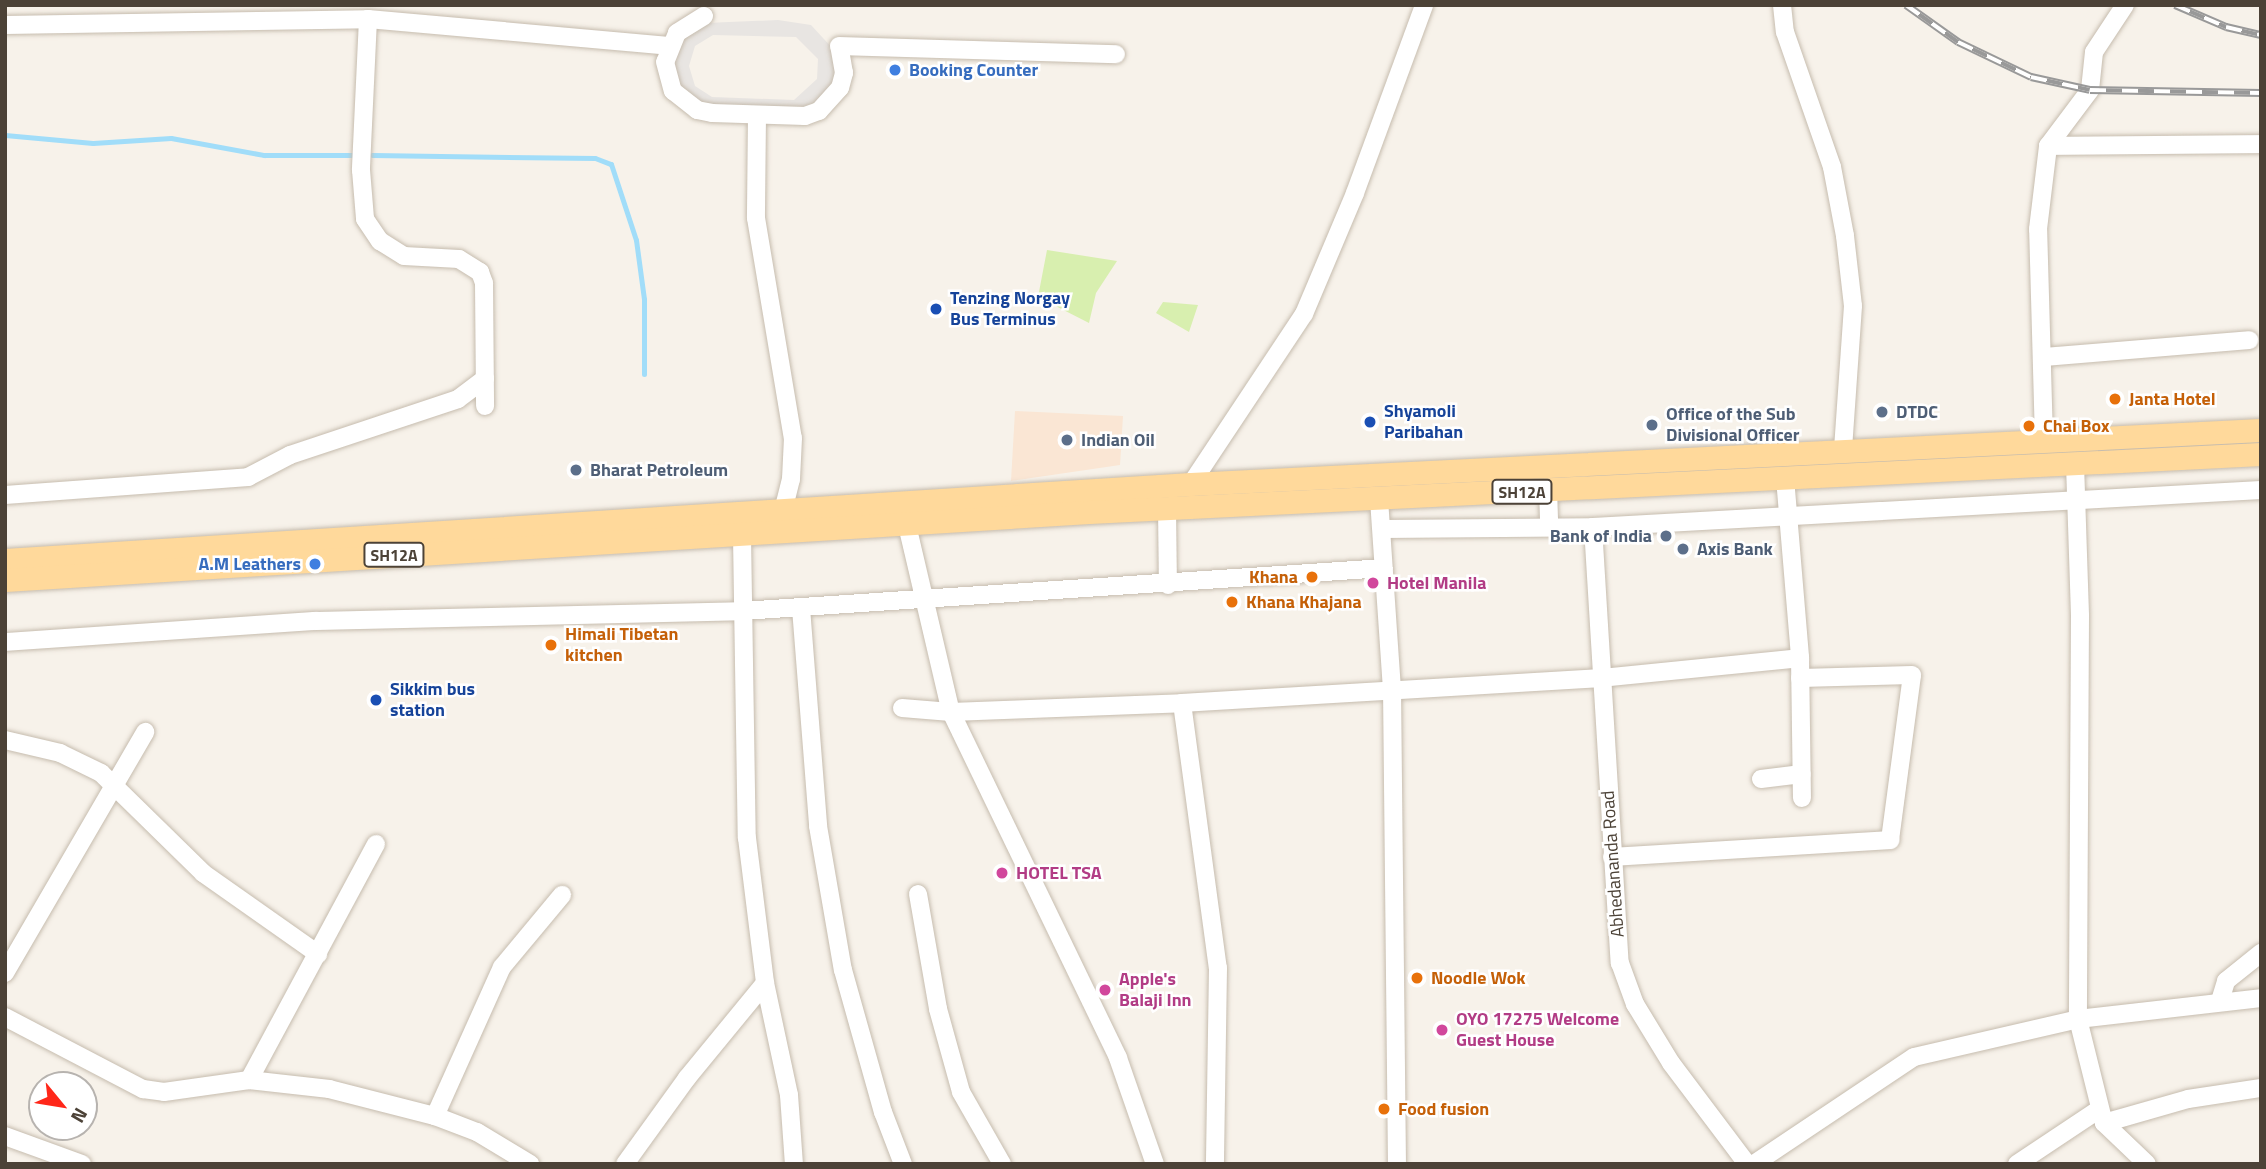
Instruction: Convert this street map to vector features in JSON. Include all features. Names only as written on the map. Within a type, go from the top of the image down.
[{"type":"main road","name":"SH12A","points":[[5,560],[783,522],[1191,484],[2261,430]]},
{"type":"main road","points":[[2074,439],[2075,464]]},
{"type":"main road","name":"SH12A","points":[[5,580],[742,536],[783,522],[907,525],[1167,508],[2261,454]]},
{"type":"main road","points":[[1371,475],[1376,499]]},
{"type":"street","points":[[1191,484],[1304,314],[1355,193],[1424,5]]},
{"type":"street","points":[[1782,5],[1785,32],[1832,167],[1853,306],[1843,449]]},
{"type":"street","points":[[2044,440],[2044,357],[2038,229],[2048,146],[2090,90],[2094,52],[2125,5]]},
{"type":"street","points":[[704,16],[688,23],[669,46],[667,77],[684,103],[712,113],[805,116],[832,101],[844,73],[839,46],[1116,54]]},
{"type":"street","points":[[5,24],[368,19],[669,46]]},
{"type":"street","points":[[368,19],[361,170],[365,219],[380,241],[404,256],[459,259],[480,272],[485,406]]},
{"type":"street","points":[[757,115],[756,218],[793,438],[791,479],[783,522]]},
{"type":"street","points":[[2048,146],[2261,144]]},
{"type":"street","points":[[2044,357],[2249,340]]},
{"type":"street","points":[[5,495],[248,477],[290,455],[458,399],[485,379]]},
{"type":"street","points":[[2075,464],[2078,1019],[2101,1117],[2147,1164]]},
{"type":"street","points":[[1785,478],[1800,658],[1802,798]]},
{"type":"street","points":[[1548,490],[1549,527]]},
{"type":"street","points":[[1382,529],[1593,527],[2261,490]]},
{"type":"street","points":[[1376,499],[1382,529],[1392,688],[1397,1164]]},
{"type":"street","points":[[1167,508],[1168,585]]},
{"type":"street","points":[[907,525],[951,712],[1118,1058],[1155,1164]]},
{"type":"street","name":"Abhedananda Road","points":[[1593,527],[1612,857],[1626,984],[1671,1063],[1747,1164]]},
{"type":"street","points":[[742,536],[741,611],[747,838],[765,983],[789,1094],[794,1164]]},
{"type":"street","points":[[5,642],[315,621],[801,608],[1168,585],[1384,568]]},
{"type":"street","points":[[801,608],[818,826],[843,970],[883,1112],[903,1164]]},
{"type":"street","points":[[902,708],[951,712],[1182,704],[1392,688],[1601,678],[1800,658]]},
{"type":"street","points":[[1612,857],[1890,839],[1912,675],[1800,678]]},
{"type":"street","points":[[1182,704],[1218,968],[1215,1164]]},
{"type":"street","points":[[5,974],[145,732]]},
{"type":"street","points":[[5,740],[60,753],[116,784],[203,873],[318,954]]},
{"type":"street","points":[[1761,779],[1802,774]]},
{"type":"street","points":[[249,1080],[376,845]]},
{"type":"street","points":[[919,894],[938,1009],[961,1092],[1002,1164]]},
{"type":"street","points":[[435,1116],[502,967],[562,895]]},
{"type":"street","points":[[2220,1001],[2226,981],[2261,953]]},
{"type":"street","points":[[625,1164],[687,1078],[765,983]]},
{"type":"street","points":[[1754,1164],[1914,1056],[2078,1019],[2261,998]]},
{"type":"street","points":[[5,1017],[143,1089],[164,1092],[249,1080],[329,1089],[435,1116],[477,1132],[530,1164]]},
{"type":"street","points":[[2017,1164],[2101,1117],[2188,1099],[2261,1088]]},
{"type":"street","points":[[5,1136],[82,1164]]},
{"type":"shaded area","points":[[778,20],[811,25],[835,51],[836,82],[815,108],[709,110],[681,93],[673,67],[681,40],[706,23]],"holes":[[[713,35],[796,37],[818,59],[817,79],[794,100],[712,97],[695,86],[689,66],[695,46]]]},
{"type":"shaded area","name":"Indian Oil","points":[[1015,411],[1123,416],[1120,465],[1011,481]]},
{"type":"green space","points":[[1047,250],[1117,261],[1096,293],[1089,323],[1038,297]]},
{"type":"green space","points":[[1163,302],[1198,305],[1189,332],[1156,313]]},
{"type":"waterway","points":[[5,135],[93,143],[171,138],[264,155],[359,155]]},
{"type":"waterway","points":[[372,155],[595,158],[611,164],[636,240],[644,299],[644,374]]},
{"type":"railway","points":[[1906,5],[1958,42],[2031,77],[2090,90],[2261,93]]},
{"type":"railway","points":[[2175,5],[2226,27],[2261,35]]},
{"type":"place","name":"Booking Counter","points":[[895,70]]},
{"type":"place","name":"Tenzing Norgay Bus Terminus","points":[[936,309]]},
{"type":"place","name":"Janta Hotel","points":[[2115,399]]},
{"type":"place","name":"DTDC","points":[[1882,412]]},
{"type":"place","name":"Shyamoli Paribahan","points":[[1370,422]]},
{"type":"place","name":"Office of the Sub Divisional Officer","points":[[1652,425]]},
{"type":"place","name":"Chai Box","points":[[2029,426]]},
{"type":"place","name":"Indian Oil","points":[[1067,440]]},
{"type":"place","name":"Bharat Petroleum","points":[[576,470]]},
{"type":"place","name":"Bank of India","points":[[1666,536]]},
{"type":"place","name":"Axis Bank","points":[[1683,549]]},
{"type":"place","name":"A.M Leathers","points":[[315,564]]},
{"type":"place","name":"Khana","points":[[1312,577]]},
{"type":"place","name":"Hotel Manila","points":[[1373,583]]},
{"type":"place","name":"Khana Khajana","points":[[1232,602]]},
{"type":"place","name":"Himali Tibetan kitchen","points":[[551,645]]},
{"type":"place","name":"Sikkim bus station","points":[[376,700]]},
{"type":"place","name":"HOTEL TSA","points":[[1002,873]]},
{"type":"place","name":"Noodle Wok","points":[[1417,978]]},
{"type":"place","name":"Apple's Balaji Inn","points":[[1105,990]]},
{"type":"place","name":"OYO 17275 Welcome Guest House","points":[[1442,1030]]},
{"type":"place","name":"Food fusion","points":[[1384,1109]]}]
